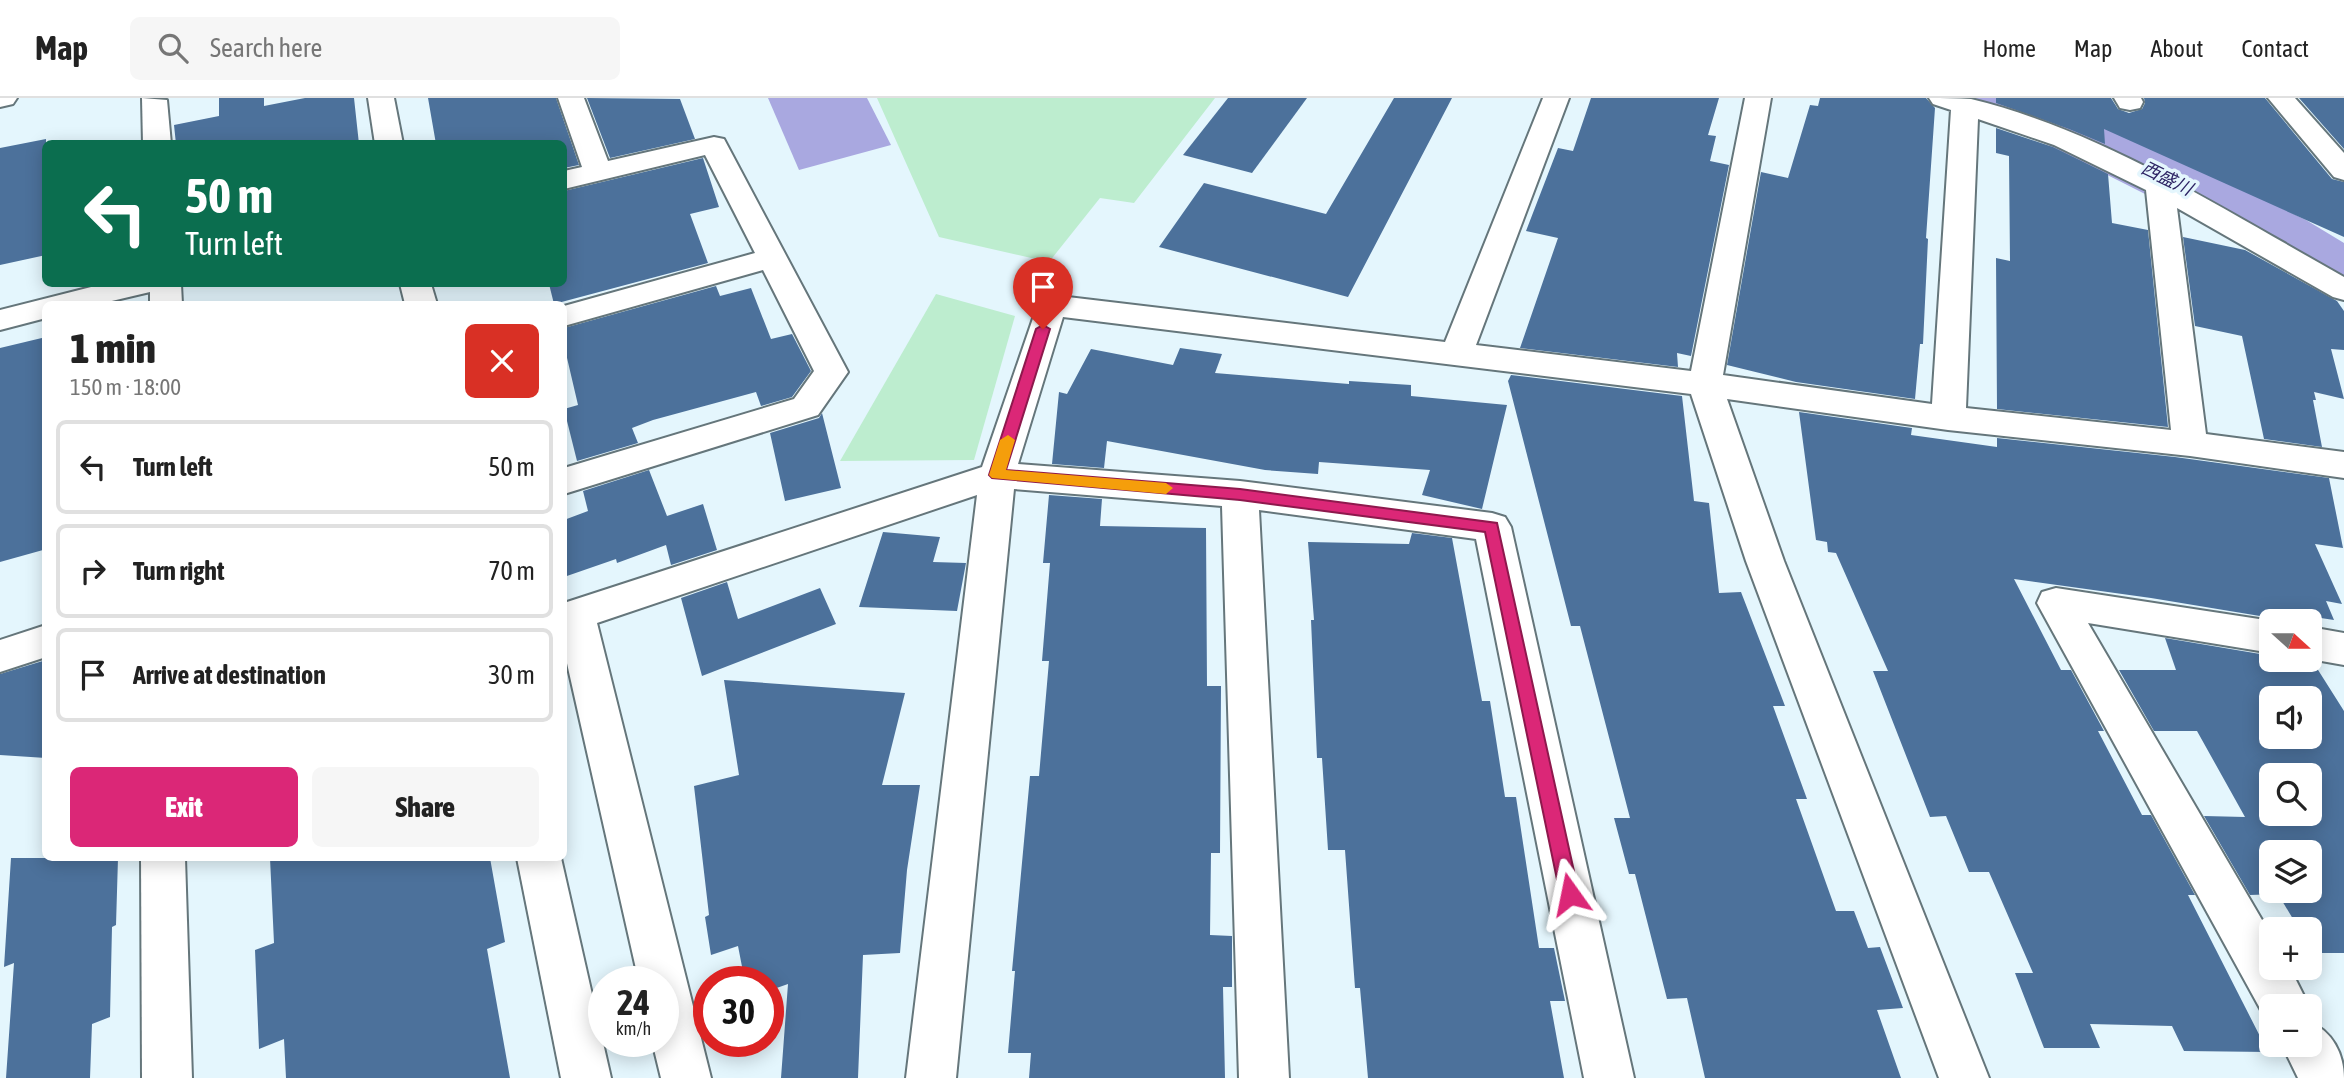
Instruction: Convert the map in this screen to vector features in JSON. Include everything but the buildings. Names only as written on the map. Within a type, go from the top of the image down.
[{"type":"street","points":[[381,98],[388,140]]},
{"type":"street","points":[[570,98],[598,172]]},
{"type":"street","points":[[1456,356],[1556,98]]},
{"type":"street","points":[[1758,98],[1705,384],[1765,561],[1964,1078]]},
{"type":"street","points":[[2281,98],[2344,171]]},
{"type":"street","points":[[149,99],[156,140]]},
{"type":"street","points":[[1948,418],[1953,102],[2064,139],[2160,186],[2344,290]]},
{"type":"street","points":[[567,179],[714,145],[831,372],[806,407],[567,480]]},
{"type":"street","points":[[2160,186],[2190,444]]},
{"type":"street","points":[[567,315],[773,258]]},
{"type":"street","points":[[72,301],[130,287]]},
{"type":"street","points":[[931,1078],[997,475],[1051,305],[2344,465]]},
{"type":"street","points":[[0,320],[42,309]]},
{"type":"street","points":[[659,966],[575,615],[997,475],[1240,494],[1492,527],[1609,1078]]},
{"type":"street","points":[[1240,494],[1264,1078]]},
{"type":"street","points":[[2259,635],[2056,603],[2279,994]]},
{"type":"street","points":[[0,656],[42,642]]},
{"type":"street","points":[[2322,645],[2344,649]]},
{"type":"street","points":[[163,861],[167,1078]]},
{"type":"street","points":[[540,861],[586,1078]]},
{"type":"street","points":[[679,1049],[686,1078]]},
{"type":"street","points":[[2314,1057],[2326,1078]]},
{"type":"green space","points":[[877,98],[1215,98],[1134,203],[1100,198],[1049,262],[939,237]]},
{"type":"green space","points":[[936,294],[1015,316],[974,460],[840,461]]},
{"type":"water","points":[[768,98],[867,98],[891,145],[799,170]]},
{"type":"waterway","name":"西盛川","points":[[1981,98],[2059,125],[2281,235],[2344,275]]},
{"type":"slow traffic","points":[[1008,440],[997,475],[1166,488]]},
{"type":"route","points":[[1043,329],[997,475],[1240,494],[1492,527],[1570,894]]}]
